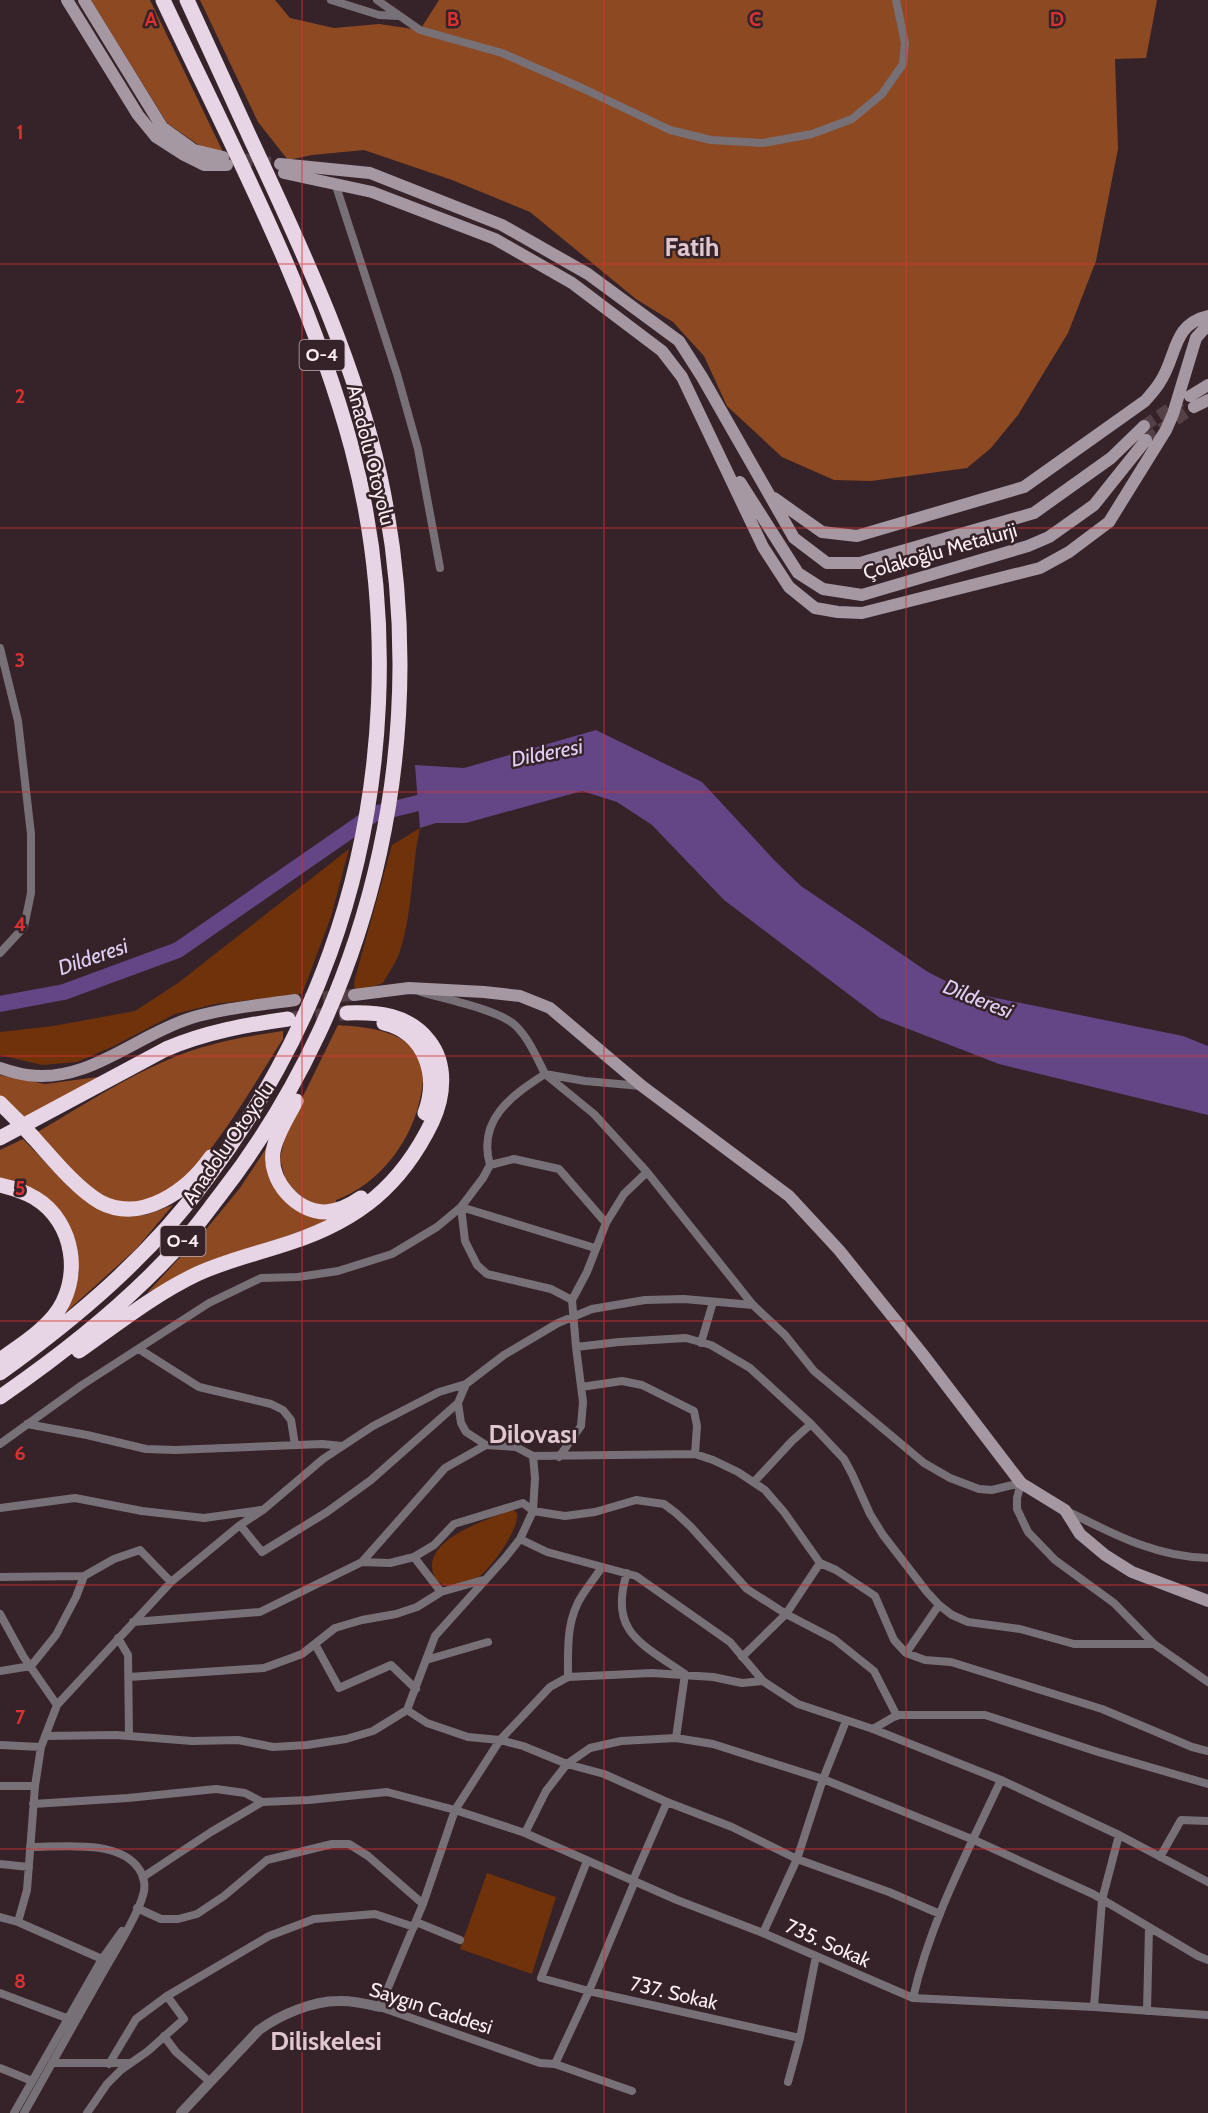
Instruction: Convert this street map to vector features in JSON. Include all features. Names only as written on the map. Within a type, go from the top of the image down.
[{"type":"highway","name":"Anadolu Otoyolu","points":[[0,1373],[102,1293],[167,1227],[214,1169],[264,1094],[288,1028],[330,955],[351,889],[368,806],[376,738],[380,654],[373,564],[365,507],[352,451],[316,337],[279,246],[163,0]]},
{"type":"highway","name":"Anadolu Otoyolu","points":[[3,1395],[83,1336],[138,1287],[188,1237],[234,1178],[275,1118],[316,1041],[347,969],[375,875],[390,805],[398,727],[400,624],[392,544],[379,475],[361,407],[322,294],[187,0]]},
{"type":"highway","points":[[3,1395],[62,1364],[163,1293],[197,1274],[331,1227],[364,1208],[398,1175],[421,1145],[436,1114],[442,1091],[441,1065],[434,1047],[423,1034],[410,1023],[395,1016],[380,1013],[345,1018],[392,1025],[406,1034],[419,1047],[427,1061],[431,1078],[430,1101],[419,1130],[403,1156],[383,1179],[349,1206],[326,1212],[315,1210],[299,1203],[282,1188],[274,1170],[273,1153],[279,1132],[298,1098],[316,1041]]},
{"type":"highway","points":[[0,1103],[82,1188],[100,1202],[118,1208],[156,1204],[187,1185],[205,1166],[288,1028]]},
{"type":"highway","points":[[0,1138],[191,1038],[225,1029],[288,1028]]},
{"type":"highway","points":[[0,1145],[184,1049],[224,1036],[288,1028]]},
{"type":"highway","points":[[0,1185],[35,1198],[47,1208],[67,1235],[71,1255],[71,1274],[64,1299],[54,1315],[39,1331],[0,1360]]},
{"type":"main road","points":[[67,0],[138,116],[156,136],[204,165],[225,161],[194,150],[162,127],[84,0]]},
{"type":"main road","name":"Çolakoğlu Metalurji","points":[[335,183],[282,169],[370,174],[502,225],[588,274],[679,341],[794,538],[827,563],[860,563],[1034,513],[1111,458],[1144,426]]},
{"type":"main road","points":[[335,183],[372,192],[495,239],[572,283],[662,351],[682,377],[764,547],[789,586],[815,608],[838,612],[862,613],[1040,568],[1069,552],[1109,522],[1166,430],[1196,338],[1208,328]]},
{"type":"main road","points":[[771,496],[822,532],[857,536],[1024,487],[1145,401],[1160,382],[1171,360],[1178,336],[1198,318],[1208,316]]},
{"type":"main road","points":[[1208,385],[1192,402],[1208,400]]},
{"type":"main road","name":"Çolakoğlu Metalurji","points":[[710,435],[798,573],[823,589],[862,595],[1028,546],[1049,537],[1094,505],[1146,440]]},
{"type":"main road","points":[[354,995],[409,988],[484,992],[520,996],[550,1008],[642,1086],[789,1196],[838,1250],[921,1352],[1021,1483],[1065,1510],[1080,1534],[1105,1555],[1132,1572],[1208,1601]]},
{"type":"main road","points":[[0,1068],[28,1076],[63,1074],[91,1066],[160,1031],[190,1019],[229,1010],[296,1000]]},
{"type":"street","points":[[332,0],[380,15],[398,16]]},
{"type":"street","points":[[377,0],[420,30],[502,53],[670,130],[711,140],[763,142],[812,134],[852,119],[882,94],[903,64],[905,43],[896,0]]},
{"type":"street","points":[[335,183],[397,374],[418,449],[440,568]]},
{"type":"street","points":[[0,648],[18,721],[31,834],[31,893],[24,927],[0,953]]},
{"type":"street","points":[[409,988],[490,1012],[516,1026],[545,1074],[594,1114],[647,1172],[753,1305],[785,1335],[814,1371],[924,1463],[950,1478],[979,1489],[992,1490],[1021,1483],[1017,1509],[1028,1532],[1055,1560],[1114,1603],[1154,1644],[1208,1682]]},
{"type":"street","points":[[0,1444],[82,1385],[139,1348],[209,1304],[261,1278],[298,1277],[338,1271],[392,1254],[437,1227],[460,1207],[483,1178],[490,1165],[487,1136],[495,1117],[507,1102],[545,1074],[585,1081],[642,1086]]},
{"type":"street","points":[[490,1165],[514,1160],[559,1169],[606,1223]]},
{"type":"street","points":[[560,1457],[580,1426],[583,1402],[572,1300],[587,1272],[606,1223],[624,1194],[647,1172]]},
{"type":"street","points":[[460,1207],[595,1248]]},
{"type":"street","points":[[460,1207],[465,1241],[477,1265],[487,1274],[551,1289],[572,1300]]},
{"type":"street","points":[[18,1922],[27,1890],[33,1804],[41,1747],[57,1705],[171,1582],[240,1524],[263,1510],[323,1459],[373,1426],[439,1392],[466,1384],[504,1355],[573,1316],[592,1309],[645,1300],[684,1299],[753,1305]]},
{"type":"street","points":[[701,1342],[713,1302]]},
{"type":"street","points":[[576,1347],[686,1338],[711,1345],[750,1368],[811,1424],[844,1459],[870,1514],[883,1535],[939,1605],[952,1615],[968,1622],[1020,1629],[1074,1644],[1154,1644]]},
{"type":"street","points":[[139,1348],[199,1387],[271,1404],[283,1410],[291,1420],[295,1445]]},
{"type":"street","points":[[581,1387],[622,1382],[642,1385],[694,1410],[697,1425],[695,1454]]},
{"type":"street","points":[[240,1524],[262,1552],[327,1512],[371,1480],[458,1403],[466,1384]]},
{"type":"street","points":[[458,1403],[461,1423],[466,1432],[486,1445],[516,1447],[533,1456],[695,1454],[738,1472],[765,1490],[784,1512],[820,1563],[836,1570],[875,1596],[894,1640],[906,1653],[925,1660],[951,1662],[1102,1709],[1192,1747],[1208,1751]]},
{"type":"street","points":[[27,1424],[146,1449],[175,1450],[322,1444],[342,1446]]},
{"type":"street","points":[[754,1482],[792,1440],[811,1424]]},
{"type":"street","points":[[133,1622],[260,1612],[362,1562],[445,1468],[486,1445]]},
{"type":"street","points":[[45,1736],[129,1736],[192,1741],[238,1740],[273,1747],[346,1739],[373,1731],[407,1710],[435,1636],[520,1539],[533,1511],[535,1478],[533,1456]]},
{"type":"street","points":[[0,1508],[75,1498],[142,1511],[204,1518],[263,1510]]},
{"type":"street","points":[[362,1562],[390,1563],[414,1557],[434,1545],[454,1524],[523,1503],[533,1511],[566,1516],[595,1512],[636,1500],[663,1504],[690,1527],[747,1589],[786,1614],[834,1639],[874,1671],[897,1716]]},
{"type":"street","points":[[1065,1510],[1154,1551],[1188,1558],[1208,1558]]},
{"type":"street","points":[[520,1539],[547,1552],[627,1573],[659,1592],[730,1642],[763,1681],[798,1704],[873,1729],[1001,1780],[1119,1835],[1208,1882]]},
{"type":"street","points":[[0,1577],[84,1576],[114,1559],[140,1550],[171,1582]]},
{"type":"street","points":[[414,1557],[441,1592]]},
{"type":"street","points":[[742,1657],[786,1614],[820,1563]]},
{"type":"street","points":[[568,1677],[568,1636],[572,1617],[581,1596],[602,1567]]},
{"type":"street","points":[[627,1573],[620,1608],[624,1623],[641,1643],[685,1674]]},
{"type":"street","points":[[0,1671],[31,1666],[56,1635],[84,1576]]},
{"type":"street","points":[[129,1677],[264,1668],[302,1653],[335,1628],[417,1607],[441,1592],[484,1580]]},
{"type":"street","points":[[906,1653],[939,1605]]},
{"type":"street","points":[[0,1614],[22,1656],[57,1705]]},
{"type":"street","points":[[118,1638],[128,1655],[129,1736]]},
{"type":"street","points":[[426,1660],[489,1642]]},
{"type":"street","points":[[315,1644],[339,1688],[391,1665],[416,1689]]},
{"type":"street","points":[[380,2007],[423,1904],[455,1810],[500,1740],[550,1687],[568,1677],[652,1673],[685,1674],[742,1683],[763,1681]]},
{"type":"street","points":[[676,1738],[685,1674]]},
{"type":"street","points":[[407,1710],[427,1723],[468,1737],[500,1740],[524,1746],[567,1764],[604,1774],[732,1827],[797,1859],[889,1892],[940,1914]]},
{"type":"street","points":[[873,1729],[897,1716],[985,1714],[1098,1752],[1208,1784]]},
{"type":"street","points":[[764,1933],[797,1859],[823,1779],[846,1721]]},
{"type":"street","points":[[525,1833],[546,1791],[567,1764],[590,1748],[621,1741],[676,1738],[713,1744],[823,1779],[974,1839],[1093,1894],[1208,1960]]},
{"type":"street","points":[[0,1745],[41,1747]]},
{"type":"street","points":[[913,1998],[919,1971],[940,1914],[1001,1780]]},
{"type":"street","points":[[0,1786],[35,1786]]},
{"type":"street","points":[[33,1804],[216,1789],[245,1793],[262,1802]]},
{"type":"street","name":"735. Sokak","points":[[262,1802],[387,1792],[455,1810],[525,1833],[586,1861],[764,1933],[913,1998],[1208,2015]]},
{"type":"street","points":[[142,1877],[262,1802]]},
{"type":"street","points":[[555,2064],[589,1991],[667,1802]]},
{"type":"street","points":[[1160,1857],[1181,1820],[1208,1821]]},
{"type":"street","points":[[1094,2007],[1102,1900],[1119,1835]]},
{"type":"street","points":[[137,1908],[161,1919],[178,1919],[196,1914],[224,1896],[267,1860],[332,1844],[350,1844],[368,1856],[423,1904]]},
{"type":"street","points":[[24,2113],[132,1919],[143,1896],[144,1886],[139,1868],[126,1857],[109,1849],[92,1846],[30,1847]]},
{"type":"street","name":"737. Sokak","points":[[586,1861],[541,1978],[589,1991],[800,2038]]},
{"type":"street","points":[[0,1864],[29,1867]]},
{"type":"street","points":[[109,2064],[136,2019],[167,1996],[269,1936],[314,1919],[375,1914],[460,1940]]},
{"type":"street","points":[[0,1917],[18,1922],[102,1959]]},
{"type":"street","points":[[14,2113],[102,1959],[116,1937],[132,1919]]},
{"type":"street","points":[[1147,2010],[1149,1928]]},
{"type":"street","points":[[788,2082],[800,2038],[816,1956]]},
{"type":"street","points":[[0,1993],[69,2019]]},
{"type":"street","points":[[87,2113],[107,2084],[129,2063],[148,2051],[184,2019],[167,1996]]},
{"type":"street","name":"Saygın Caddesi","points":[[181,2113],[259,2030],[288,2014],[338,2000],[380,2007],[540,2063],[555,2064],[632,2091]]},
{"type":"street","points":[[164,2036],[176,2052],[209,2081]]},
{"type":"street","points":[[52,2064],[129,2063]]},
{"type":"street","points":[[0,2068],[32,2081]]},
{"type":"shaded area","points":[[91,0],[150,0],[223,152],[200,146],[167,123]]},
{"type":"shaded area","points":[[200,0],[275,0],[290,18],[334,28],[379,24],[420,30],[439,0],[1157,0],[1146,58],[1115,59],[1118,149],[1096,261],[1068,333],[1018,415],[991,448],[967,468],[871,481],[834,480],[782,457],[727,406],[704,356],[673,322],[636,299],[530,212],[452,180],[364,150],[312,155],[288,160],[258,122]]},
{"type":"shaded area","points":[[420,828],[407,923],[399,954],[383,983],[355,993],[354,982],[392,845]]},
{"type":"shaded area","points":[[349,849],[331,917],[302,994],[215,1004],[175,1014],[112,1047],[77,1062],[42,1065],[0,1055],[0,1032],[53,1026],[135,1011],[178,983]]},
{"type":"shaded area","points":[[338,1025],[380,1031],[408,1044],[421,1061],[423,1083],[411,1128],[392,1158],[367,1183],[336,1200],[336,1204],[320,1206],[307,1201],[294,1190],[285,1178],[280,1159],[286,1131]]},
{"type":"shaded area","points":[[283,1031],[283,1039],[216,1142],[184,1178],[162,1195],[132,1202],[110,1200],[101,1196],[71,1171],[36,1133],[117,1085],[159,1064],[203,1047]]},
{"type":"shaded area","points":[[0,1075],[45,1084],[98,1077],[100,1080],[27,1119],[0,1096]]},
{"type":"shaded area","points":[[23,1139],[71,1189],[130,1215],[146,1215],[173,1205],[136,1249],[64,1314],[72,1297],[79,1272],[75,1245],[68,1226],[0,1179],[0,1150]]},
{"type":"shaded area","points":[[267,1147],[273,1184],[331,1218],[330,1221],[198,1267],[147,1293],[208,1227],[240,1188]]},
{"type":"shaded area","points":[[512,1509],[517,1513],[517,1520],[510,1537],[498,1556],[480,1576],[468,1582],[448,1585],[435,1580],[432,1566],[441,1546],[464,1530]]},
{"type":"shaded area","points":[[487,1873],[556,1897],[532,1974],[460,1949]]},
{"type":"water","points":[[596,730],[702,782],[801,886],[928,972],[967,992],[1183,1036],[1208,1046],[1208,1115],[999,1064],[880,1018],[724,900],[652,825],[617,802],[582,791],[466,823],[436,823],[420,828],[415,765],[464,768]]},
{"type":"waterway","name":"Dilderesi","points":[[0,1004],[64,992],[178,950],[374,814],[438,798]]},
{"type":"tunnel","points":[[223,157],[280,164]]},
{"type":"tunnel","points":[[1144,426],[1181,401]]},
{"type":"tunnel","points":[[1146,440],[1194,407]]},
{"type":"tunnel","points":[[305,999],[354,995]]},
{"type":"tunnel","points":[[293,1019],[347,1013]]},
{"type":"district","name":"Fatih","points":[[692,247]]},
{"type":"district","name":"Dilovası","points":[[533,1434]]},
{"type":"district","name":"Diliskelesi","points":[[326,2041]]}]
